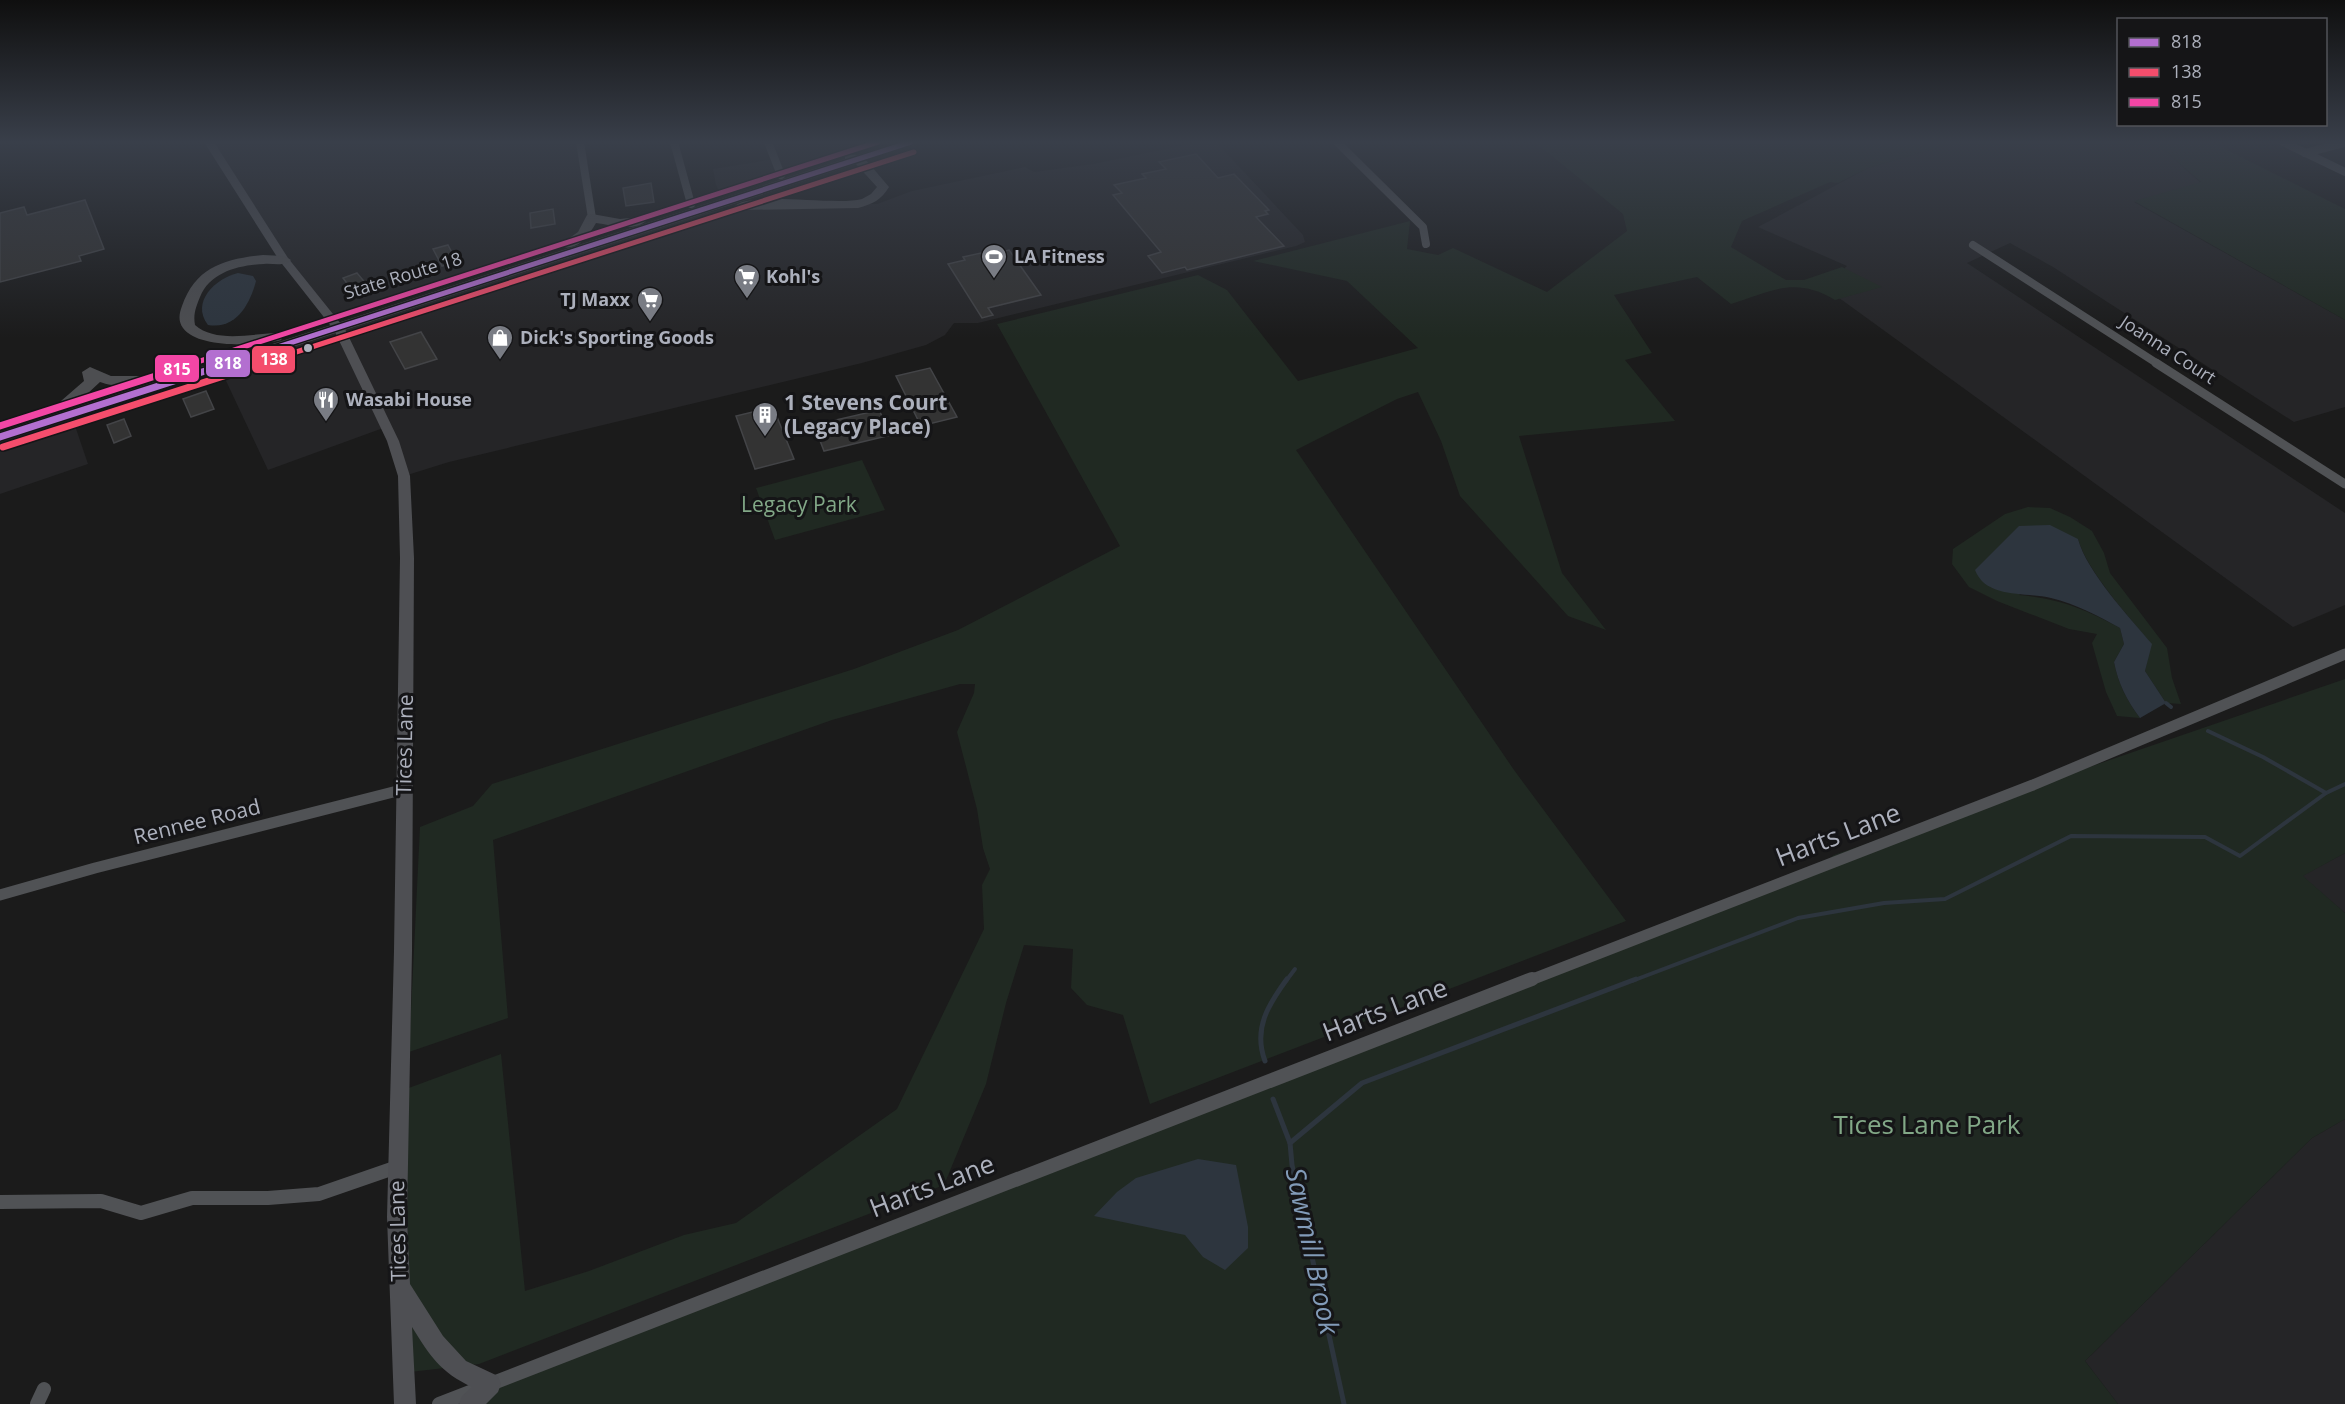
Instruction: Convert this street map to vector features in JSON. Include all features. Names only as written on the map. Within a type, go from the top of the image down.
[{"type":"highway","name":"State Route 18","points":[[0,437],[680,208]]},
{"type":"highway","name":"State Route 18","points":[[0,426],[276,337],[335,324],[712,208]]},
{"type":"highway","points":[[674,220],[742,208]]},
{"type":"highway","points":[[568,244],[583,234],[592,218],[620,223],[639,221]]},
{"type":"highway","points":[[276,337],[210,338],[193,331],[188,325],[186,315],[200,284],[210,275],[249,261],[269,258],[284,260]]},
{"type":"highway","points":[[67,404],[92,382],[90,372],[108,380],[139,381]]},
{"type":"street","name":"Tices Lane","points":[[250,208],[284,260],[335,324],[393,441],[404,476],[407,558],[405,789],[397,1167],[399,1285],[405,1404]]},
{"type":"street","points":[[590,208],[592,218]]},
{"type":"street","points":[[1403,208],[1423,227],[1426,244]]},
{"type":"street","name":"Joanna Court","points":[[1973,245],[2345,484]]},
{"type":"street","name":"Harts Lane","points":[[439,1404],[1824,866],[1992,804],[2128,749],[2344,656]]},
{"type":"street","name":"Rennee Road","points":[[0,895],[95,868],[405,789]]},
{"type":"street","points":[[0,1202],[101,1201],[141,1213],[192,1198],[268,1198],[320,1194],[397,1167]]},
{"type":"street","points":[[399,1285],[435,1344],[458,1369],[490,1384],[470,1404]]},
{"type":"street","points":[[37,1404],[44,1389]]},
{"type":"shaded area","points":[[250,208],[590,208],[592,218],[568,244],[331,319]]},
{"type":"shaded area","points":[[731,208],[1277,208],[1303,235],[1305,242],[978,323],[954,323],[945,335],[926,345],[862,363],[449,462],[404,476],[386,427],[268,470],[219,366],[674,220]]},
{"type":"shaded area","points":[[1794,208],[2144,208],[2345,320],[2345,407],[2294,422],[2053,267],[2010,243],[1967,263],[2345,513],[2345,605],[2293,627],[1824,287],[1847,266],[1758,227]]},
{"type":"shaded area","points":[[238,273],[253,276],[256,281],[246,306],[240,314],[226,323],[208,325],[202,308],[208,292],[222,280]]},
{"type":"shaded area","points":[[71,414],[88,464],[0,494],[0,437]]},
{"type":"shaded area","points":[[2050,525],[2078,539],[2099,580],[2152,644],[2145,671],[2166,703],[2140,718],[2124,692],[2114,662],[2124,644],[2120,628],[2087,611],[2051,598],[1997,590],[1980,579],[1975,570],[2019,526]]},
{"type":"shaded area","points":[[2345,853],[2345,913],[2302,876]]},
{"type":"shaded area","points":[[2345,1119],[2345,1404],[2118,1404],[2085,1361],[2312,1138]]},
{"type":"shaded area","points":[[1198,1159],[1236,1165],[1248,1227],[1248,1248],[1225,1270],[1203,1257],[1185,1235],[1094,1216],[1117,1192],[1136,1178]]},
{"type":"green space","points":[[1615,208],[1772,208],[1742,221],[1731,247],[1786,280],[1804,280],[1842,267],[1882,287],[1835,300],[1808,289],[1783,288],[1731,304],[1697,277],[1614,295],[1652,353],[1625,360],[1675,421],[1519,436],[1562,573],[1606,630],[1568,616],[1460,496],[1441,441],[1418,392],[1397,399],[1296,450],[1514,770],[1626,921],[1150,1104],[1123,1015],[1087,1005],[1071,988],[1073,949],[1024,945],[1006,1003],[986,1084],[944,1185],[479,1364],[410,1372],[406,1089],[501,1054],[525,1291],[589,1271],[684,1235],[736,1223],[897,1109],[984,929],[982,885],[990,869],[983,848],[977,809],[957,732],[974,693],[975,684],[960,684],[832,720],[493,840],[508,1018],[409,1052],[420,827],[473,806],[492,784],[854,669],[958,630],[1120,546],[997,324],[1198,275],[1227,290],[1298,381],[1418,348],[1347,281],[1253,261],[1410,221],[1407,249],[1438,255],[1453,248],[1547,292],[1627,231],[1623,214]]},
{"type":"green space","points":[[2146,208],[2345,209],[2345,320]]},
{"type":"green space","name":"Legacy Park","points":[[862,460],[885,510],[775,540],[756,488]]},
{"type":"green space","points":[[2028,507],[2050,508],[2092,531],[2104,553],[2110,573],[2167,648],[2172,678],[2181,704],[2166,703],[2145,671],[2151,644],[2100,580],[2078,539],[2019,595],[2072,606],[2120,628],[2124,644],[2114,662],[2124,691],[2140,718],[2117,716],[2106,692],[2092,643],[2097,634],[2069,629],[1997,601],[1969,587],[1952,564],[1953,549],[2005,514]]},
{"type":"green space","name":"Tices Lane Park","points":[[2345,679],[2345,853],[2303,876],[2345,913],[2345,1119],[2312,1138],[2085,1361],[2118,1404],[439,1404],[1813,870],[1834,855]]},
{"type":"building","points":[[24,208],[27,215],[56,208],[88,208],[104,249],[79,256],[81,261],[0,282],[0,213]]},
{"type":"building","points":[[1124,208],[1267,208],[1269,210],[1265,211],[1268,214],[1256,217],[1284,246],[1187,270],[1185,267],[1162,273],[1148,256],[1161,252]]},
{"type":"building","points":[[553,209],[555,224],[531,228],[530,213]]},
{"type":"building","points":[[448,245],[457,262],[442,266],[433,249]]},
{"type":"building","name":"LA Fitness","points":[[1009,250],[1041,295],[988,308],[993,315],[982,318],[948,264],[965,260],[963,257],[990,251],[993,254]]},
{"type":"building","points":[[357,273],[368,286],[352,290],[343,278]]},
{"type":"building","points":[[421,332],[437,359],[405,369],[390,342]]},
{"type":"building","points":[[930,368],[957,417],[921,426],[896,376]]},
{"type":"building","points":[[206,391],[214,409],[191,417],[183,399]]},
{"type":"building","name":"1 Stevens Court (Legacy Place)","points":[[773,407],[794,459],[755,469],[736,416]]},
{"type":"building","points":[[879,410],[891,435],[824,451],[814,425]]},
{"type":"building","points":[[124,419],[131,436],[114,443],[107,425]]},
{"type":"waterway","points":[[2166,703],[2171,707]]},
{"type":"waterway","points":[[2208,731],[2263,757],[2326,793]]},
{"type":"waterway","points":[[2326,793],[2345,784]]},
{"type":"waterway","points":[[1632,981],[1798,918],[1884,903],[1945,899],[2071,836],[2205,837],[2240,856],[2326,793]]},
{"type":"waterway","name":"Sawmill Brook","points":[[1286,981],[1295,969]]},
{"type":"waterway","name":"Sawmill Brook","points":[[1265,1061],[1261,1038],[1264,1018],[1287,979]]},
{"type":"waterway","points":[[1290,1143],[1362,1083],[1636,979]]},
{"type":"waterway","name":"Sawmill Brook","points":[[1273,1099],[1290,1143]]},
{"type":"waterway","name":"Sawmill Brook","points":[[1290,1143],[1292,1165],[1344,1404]]},
{"type":"transit line","name":"815","points":[[0,426],[675,208]]},
{"type":"transit line","name":"818","points":[[0,437],[709,208]]},
{"type":"transit line","name":"138","points":[[3,447],[743,208]]},
{"type":"place","name":"LA Fitness","points":[[994,280]]},
{"type":"place","name":"Kohl's","points":[[747,300]]},
{"type":"place","name":"TJ Maxx","points":[[650,323]]},
{"type":"place","name":"Dick's Sporting Goods","points":[[500,361]]},
{"type":"place","name":"Wasabi House","points":[[326,423]]},
{"type":"place","name":"1 Stevens Court (Legacy Place)","points":[[765,438]]}]
